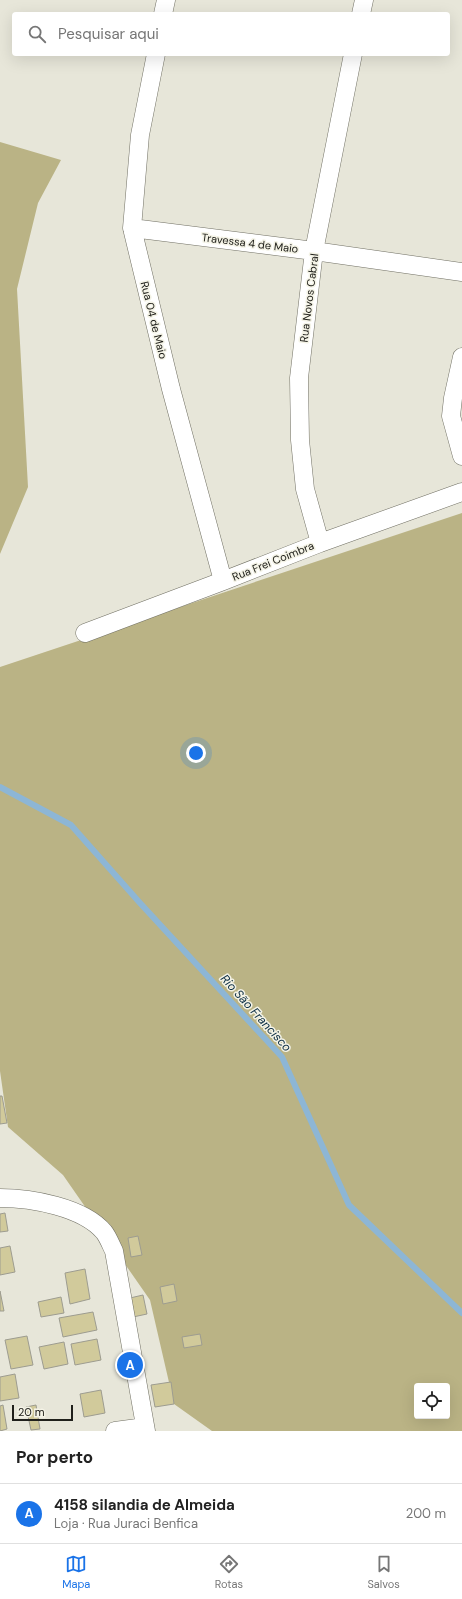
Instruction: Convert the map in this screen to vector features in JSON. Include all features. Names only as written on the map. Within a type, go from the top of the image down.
[{"type":"street","points":[[163,12],[166,0]]},
{"type":"street","points":[[361,12],[364,0]]},
{"type":"street","name":"Rua 04 de Maio","points":[[156,56],[140,135],[132,228],[171,389],[223,581]]},
{"type":"street","name":"Rua Novos Cabral","points":[[320,543],[305,489],[300,440],[299,378],[314,251],[353,56]]},
{"type":"street","name":"Travessa 4 de Maio","points":[[132,228],[314,251],[462,272]]},
{"type":"street","points":[[462,357],[453,398],[451,416],[462,456]]},
{"type":"street","name":"Rua Frei Coimbra","points":[[85,633],[320,543],[462,492]]},
{"type":"street","points":[[0,1198],[48,1203],[86,1217],[104,1232],[114,1251],[146,1429],[115,1431]]},
{"type":"shaded area","points":[[0,142],[61,160],[38,203],[17,289],[28,487],[0,554]]},
{"type":"shaded area","points":[[462,513],[462,1431],[212,1431],[174,1404],[150,1300],[63,1175],[8,1127],[0,1071],[0,667]]},
{"type":"building","points":[[0,1096],[2,1096],[7,1123],[0,1124]]},
{"type":"building","points":[[5,1213],[8,1231],[0,1232],[0,1214]]},
{"type":"building","points":[[138,1236],[142,1255],[131,1257],[128,1238]]},
{"type":"building","points":[[10,1246],[15,1272],[0,1275],[0,1248]]},
{"type":"building","points":[[85,1269],[90,1299],[70,1304],[65,1273]]},
{"type":"building","points":[[174,1284],[177,1301],[163,1304],[160,1287]]},
{"type":"building","points":[[0,1291],[4,1311],[0,1311]]},
{"type":"building","points":[[143,1295],[147,1314],[133,1317],[130,1298]]},
{"type":"building","points":[[61,1297],[64,1313],[41,1317],[38,1302]]},
{"type":"building","points":[[93,1312],[97,1330],[63,1337],[59,1318]]},
{"type":"building","points":[[200,1334],[202,1345],[184,1348],[182,1337]]},
{"type":"building","points":[[27,1336],[33,1365],[11,1369],[5,1340]]},
{"type":"building","points":[[97,1339],[101,1360],[75,1365],[71,1344]]},
{"type":"building","points":[[64,1342],[68,1364],[44,1369],[39,1347]]},
{"type":"building","points":[[15,1374],[19,1398],[0,1401],[0,1377]]},
{"type":"building","points":[[171,1382],[174,1404],[155,1407],[151,1385]]},
{"type":"building","points":[[101,1390],[105,1413],[84,1417],[80,1394]]},
{"type":"building","points":[[3,1405],[7,1429],[0,1431],[0,1406]]},
{"type":"building","points":[[36,1405],[40,1429],[31,1430],[26,1407]]},
{"type":"waterway","name":"Rio São Francisco","points":[[0,787],[71,825],[140,903],[282,1057],[349,1205],[462,1313]]},
{"type":"place","name":"4158 silandia de Almeida","points":[[130,1365]]}]
